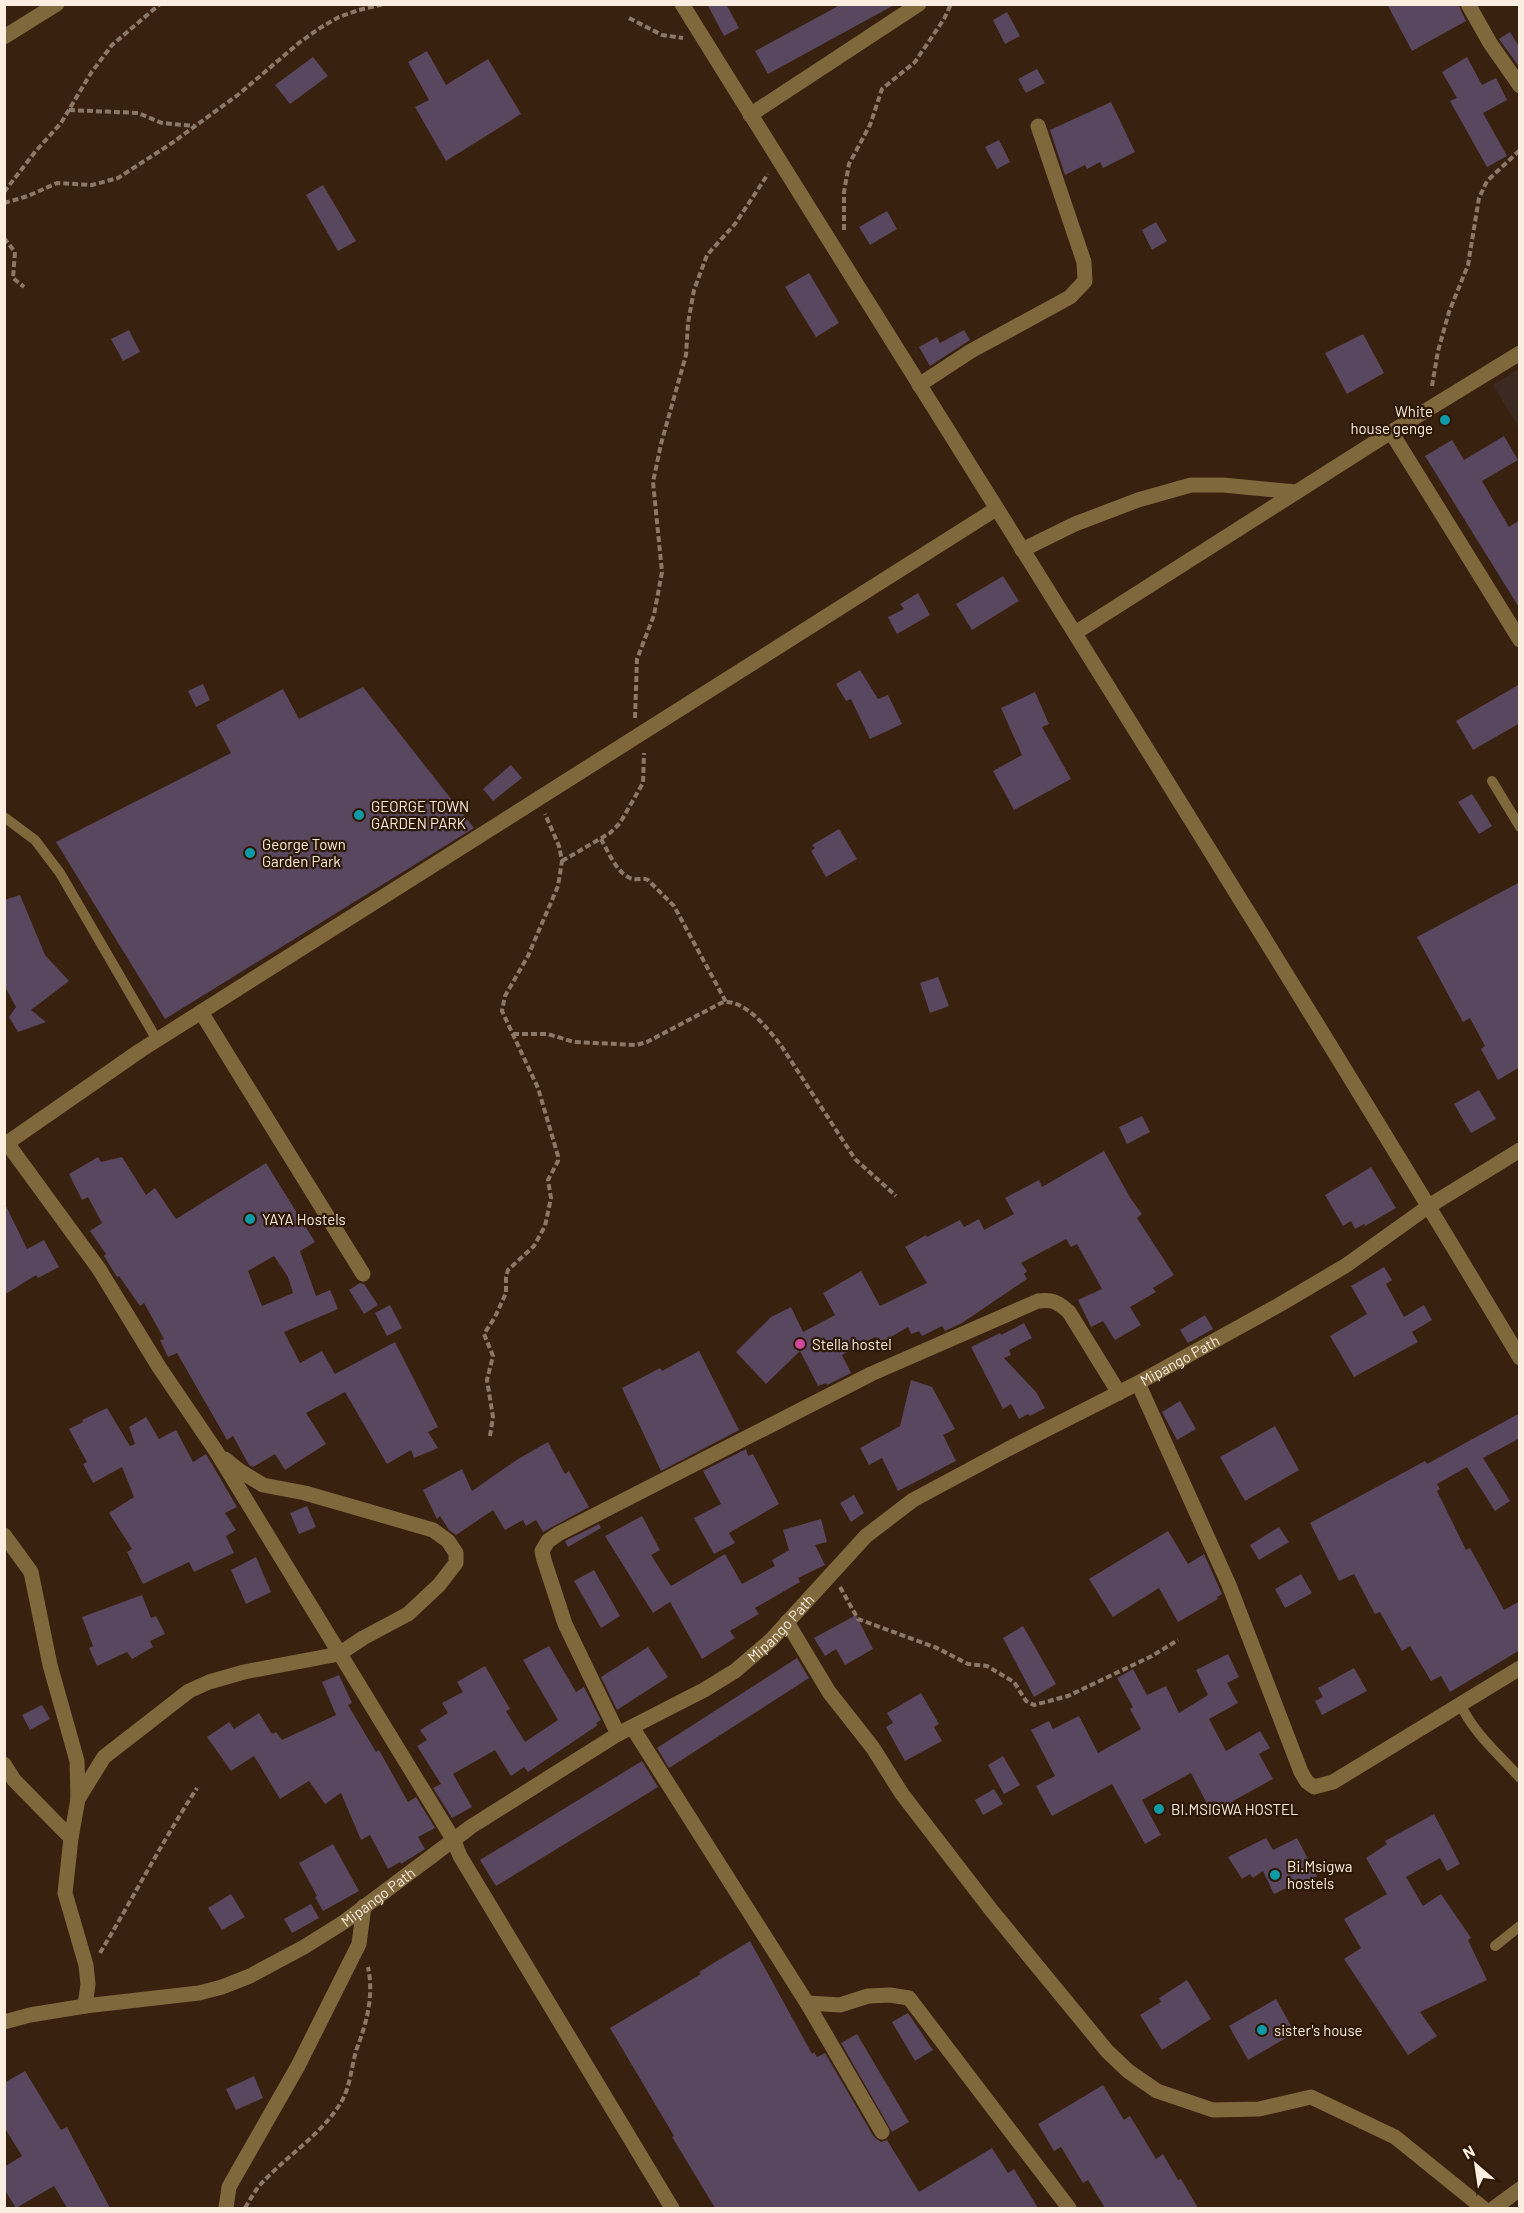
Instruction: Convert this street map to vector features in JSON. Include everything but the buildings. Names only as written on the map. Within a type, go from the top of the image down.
[{"type":"street","points":[[4,37],[57,4]]},
{"type":"street","points":[[682,4],[1075,633],[1429,1206],[1520,1358]]},
{"type":"street","points":[[750,115],[920,4]]},
{"type":"street","points":[[1468,4],[1490,43],[1520,86]]},
{"type":"street","points":[[919,385],[971,351],[1070,297],[1085,281],[1084,262],[1038,126]]},
{"type":"street","points":[[1075,633],[1391,432],[1520,353]]},
{"type":"street","points":[[1391,432],[1520,640]]},
{"type":"street","points":[[1022,550],[1075,524],[1138,500],[1191,484],[1296,492]]},
{"type":"street","points":[[672,2208],[460,1856],[453,1839],[216,1451],[159,1367],[99,1269],[6,1144],[157,1040],[996,508]]},
{"type":"street","points":[[201,1012],[363,1275]]},
{"type":"street","name":"Mipango Path","points":[[4,2022],[30,2015],[85,2006],[199,1993],[250,1976],[304,1947],[364,1906],[453,1839],[618,1734],[704,1690],[735,1671],[787,1622],[867,1536],[914,1500],[1119,1393],[1345,1266],[1429,1206],[1520,1150]]},
{"type":"street","points":[[618,1734],[566,1624],[544,1560],[542,1551],[548,1541],[558,1534],[871,1374],[1038,1301],[1050,1299],[1069,1312],[1119,1393]]},
{"type":"street","points":[[1137,1383],[1229,1585],[1301,1772],[1307,1782],[1314,1786],[1333,1782],[1520,1668]]},
{"type":"street","points":[[78,1799],[104,1757],[189,1691],[209,1682],[244,1672],[339,1654],[363,1638],[408,1614],[439,1585],[456,1563],[456,1553],[448,1541],[433,1530],[305,1493],[263,1485],[240,1471],[216,1451]]},
{"type":"street","points":[[4,1535],[31,1572],[50,1665],[77,1761],[78,1799],[65,1893],[86,1965],[88,1984],[85,2006]]},
{"type":"street","points":[[787,1622],[829,1692],[873,1748],[902,1794],[992,1911],[1107,2051],[1128,2071],[1157,2091],[1213,2110],[1259,2109],[1311,2097],[1395,2137],[1483,2208]]},
{"type":"street","points":[[633,1727],[807,2003],[882,2132]]},
{"type":"street","points":[[4,1764],[14,1780],[71,1838]]},
{"type":"street","points":[[226,2208],[229,2187],[298,2066],[359,1944],[364,1906]]},
{"type":"street","points":[[807,2003],[840,2005],[868,1996],[890,1995],[909,1998],[1068,2208]]},
{"type":"street","points":[[1494,2208],[1520,2189]]},
{"type":"lane","points":[[1492,781],[1520,826]]},
{"type":"lane","points":[[4,817],[35,840],[60,873],[157,1040]]},
{"type":"lane","points":[[1460,1704],[1470,1724],[1487,1745],[1520,1778]]},
{"type":"lane","points":[[1495,1946],[1520,1926]]},
{"type":"path","points":[[4,192],[61,123],[91,73],[112,45],[160,4]]},
{"type":"path","points":[[4,202],[28,196],[57,183],[84,186],[112,180],[131,170],[239,94],[320,28],[349,14],[384,4]]},
{"type":"path","points":[[843,264],[844,192],[849,164],[870,125],[882,89],[915,62],[944,19],[951,4]]},
{"type":"path","points":[[629,18],[662,35],[703,39]]},
{"type":"path","points":[[69,110],[138,113],[162,123],[195,126]]},
{"type":"path","points":[[1427,410],[1449,312],[1468,265],[1479,198],[1487,181],[1520,150]]},
{"type":"path","points":[[629,742],[636,709],[637,659],[654,615],[662,572],[653,482],[661,444],[686,355],[688,323],[694,290],[707,255],[735,224],[778,159]]},
{"type":"path","points":[[4,238],[15,252],[13,278],[24,287]]},
{"type":"path","points":[[562,861],[601,839],[620,823],[643,783],[644,732]]},
{"type":"path","points":[[490,1436],[493,1417],[487,1380],[493,1356],[484,1334],[506,1293],[508,1270],[534,1246],[545,1226],[551,1198],[548,1180],[558,1156],[538,1088],[502,1011],[502,1004],[543,924],[558,886],[562,861],[559,846],[539,799]]},
{"type":"path","points":[[601,839],[625,875],[633,880],[645,878],[674,906],[726,1002]]},
{"type":"path","points":[[513,1034],[548,1034],[574,1042],[636,1045],[647,1042],[677,1024],[726,1002],[733,1002],[744,1007],[771,1033],[795,1065],[855,1160],[896,1196]]},
{"type":"path","points":[[832,1573],[858,1619],[936,1648],[968,1664],[987,1666],[1014,1682],[1026,1701],[1034,1705],[1068,1696],[1152,1656],[1178,1640]]},
{"type":"path","points":[[86,1965],[100,1953],[151,1866],[164,1839],[197,1788]]},
{"type":"path","points":[[244,2208],[259,2186],[328,2121],[342,2102],[366,2024],[369,2003],[369,1973],[359,1944]]},
{"type":"shaded area","points":[[1519,369],[1519,428],[1493,385]]},
{"type":"place","name":"White house genge","points":[[1445,420]]},
{"type":"place","name":"GEORGE TOWN GARDEN PARK","points":[[359,815]]},
{"type":"place","name":"George Town Garden Park","points":[[250,853]]},
{"type":"place","name":"YAYA Hostels","points":[[250,1219]]},
{"type":"place","name":"Stella hostel","points":[[800,1344]]},
{"type":"place","name":"BI.MSIGWA HOSTEL","points":[[1159,1809]]},
{"type":"place","name":"Bi.Msigwa hostels","points":[[1275,1875]]},
{"type":"place","name":"sister's house","points":[[1262,2030]]}]
